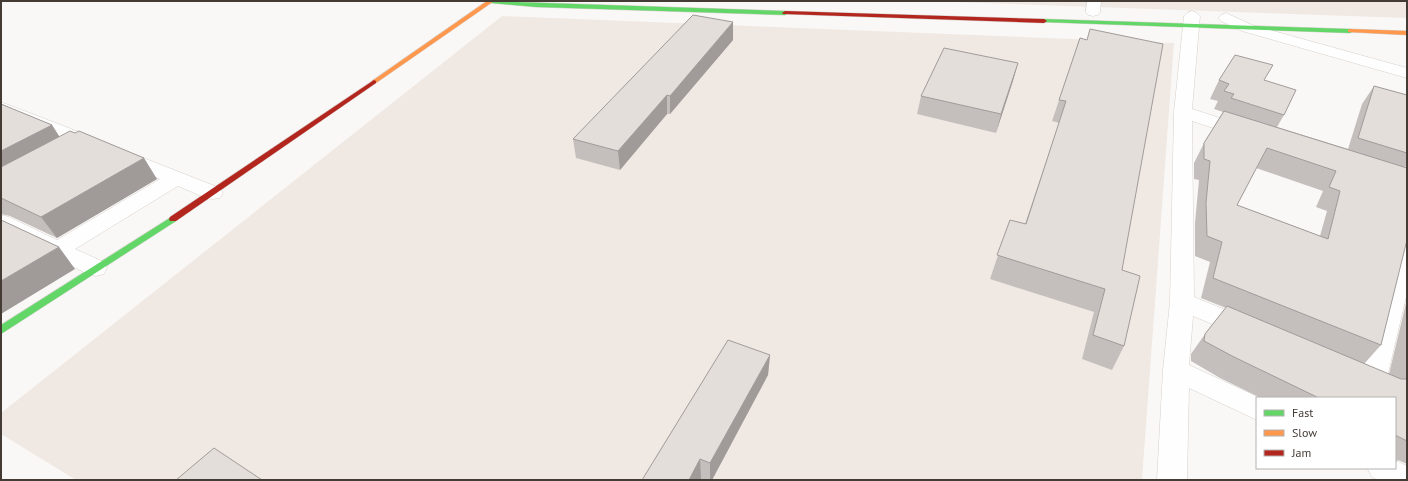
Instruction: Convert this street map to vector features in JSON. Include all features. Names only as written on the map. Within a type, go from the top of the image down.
[{"type":"main road","points":[[1,330],[213,193],[491,1],[536,6],[1192,19],[1247,28],[1407,34]]},
{"type":"main road","points":[[1223,17],[1407,24]]},
{"type":"street","points":[[1223,17],[1247,28],[1407,73]]},
{"type":"street","points":[[1172,480],[1176,370],[1182,302],[1183,112],[1192,19]]},
{"type":"street","points":[[4,111],[85,141],[213,193]]},
{"type":"street","points":[[1183,112],[1258,136]]},
{"type":"street","points":[[66,152],[85,141]]},
{"type":"street","points":[[58,249],[176,178]]},
{"type":"street","points":[[1,222],[96,268]]},
{"type":"street","points":[[1373,382],[1407,246]]},
{"type":"street","points":[[1182,302],[1270,339]]},
{"type":"street","points":[[1176,370],[1256,409]]},
{"type":"street","points":[[1384,469],[1407,480]]},
{"type":"shaded area","points":[[927,1],[1407,1],[1407,18]]},
{"type":"shaded area","points":[[502,16],[1174,43],[1142,480],[76,480],[1,434],[1,413]]},
{"type":"building","points":[[693,15],[733,22],[670,96],[667,95],[618,151],[573,139]]},
{"type":"building","points":[[1090,29],[1163,44],[1122,270],[1140,276],[1124,346],[1093,335],[1105,289],[997,255],[1010,220],[1026,224],[1066,101],[1059,100],[1080,38],[1087,40]]},
{"type":"building","points":[[944,48],[1018,63],[1001,114],[921,96]]},
{"type":"building","points":[[1235,55],[1273,65],[1264,80],[1296,90],[1284,115],[1231,98],[1234,94],[1224,91],[1229,84],[1219,80]]},
{"type":"building","points":[[1374,86],[1407,95],[1407,153],[1358,138]]},
{"type":"building","points":[[1,104],[52,125],[1,151]]},
{"type":"building","points":[[1224,111],[1407,168],[1407,240],[1381,345],[1213,278],[1222,242],[1207,236],[1206,203],[1210,161],[1204,159],[1204,143]],"holes":[[[1267,148],[1336,171],[1329,187],[1340,191],[1328,239],[1237,205]]]},
{"type":"building","points":[[70,131],[75,133],[79,131],[144,158],[41,217],[1,198],[1,167]]},
{"type":"building","points":[[1,220],[59,247],[1,281]]},
{"type":"building","points":[[1227,306],[1401,379],[1407,379],[1407,441],[1396,436],[1396,397],[1317,397],[1204,341],[1205,334]]},
{"type":"building","points":[[728,340],[770,355],[710,463],[700,459],[689,480],[642,480]]},
{"type":"building","points":[[214,448],[262,480],[176,480]]},
{"type":"traffic: fast","points":[[491,1],[536,5],[785,13]]},
{"type":"traffic: fast","points":[[1044,21],[1350,31]]},
{"type":"traffic: fast","points":[[1,330],[173,219]]},
{"type":"traffic: slow","points":[[374,82],[491,1]]},
{"type":"traffic: slow","points":[[1350,31],[1407,33]]},
{"type":"traffic: jam","points":[[785,13],[1044,21]]},
{"type":"traffic: jam","points":[[173,219],[374,82]]}]
